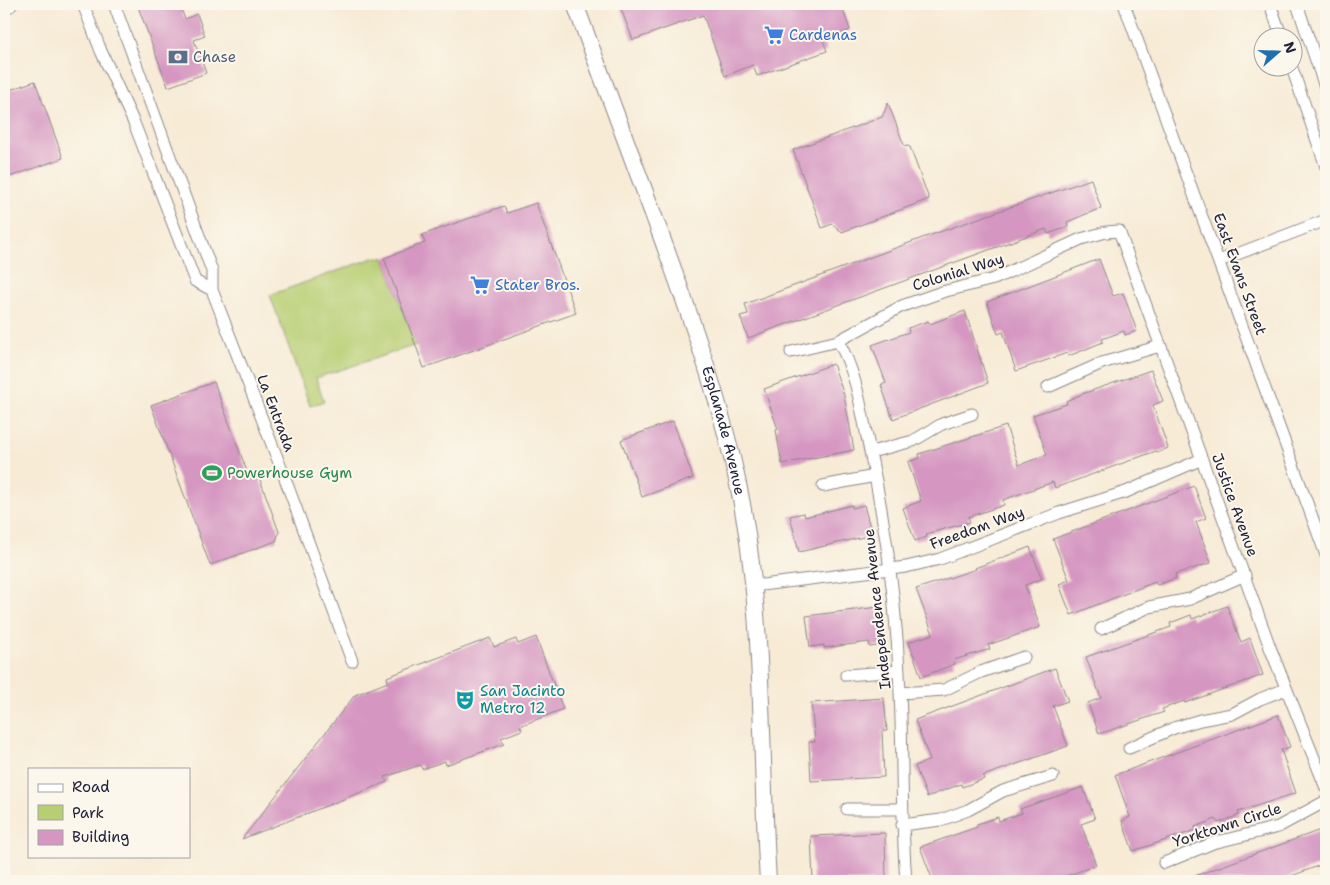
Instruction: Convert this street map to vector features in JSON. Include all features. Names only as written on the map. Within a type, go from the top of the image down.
[{"type":"main road","points":[[4,6],[9,4]]},
{"type":"main road","name":"Esplanade Avenue","points":[[575,4],[694,329],[725,432],[742,505],[754,586],[760,662],[768,881]]},
{"type":"street","points":[[83,4],[134,123],[195,281],[212,290]]},
{"type":"street","name":"La Entrada","points":[[114,4],[212,271],[212,290],[283,473],[352,661]]},
{"type":"street","name":"East Evans Street","points":[[1124,4],[1326,555]]},
{"type":"street","points":[[1270,4],[1278,28]]},
{"type":"street","points":[[1297,4],[1326,90]]},
{"type":"street","points":[[1295,78],[1326,167]]},
{"type":"street","points":[[1219,261],[1326,220]]},
{"type":"street","name":"Colonial Way","points":[[791,352],[838,341],[902,306],[942,292],[994,279],[1081,239],[1106,232],[1119,231]]},
{"type":"street","name":"Justice Avenue","points":[[1119,231],[1286,689],[1326,788]]},
{"type":"street","name":"Independence Avenue","points":[[838,341],[847,356],[852,370],[875,476],[890,569],[899,671],[902,825],[906,881]]},
{"type":"street","points":[[1048,387],[1102,364],[1160,346]]},
{"type":"street","points":[[870,452],[912,440],[942,424],[972,414]]},
{"type":"street","name":"Freedom Way","points":[[754,586],[890,569],[940,559],[1059,513],[1126,492],[1202,459]]},
{"type":"street","points":[[823,486],[875,476]]},
{"type":"street","points":[[1100,629],[1149,607],[1190,599],[1245,575]]},
{"type":"street","points":[[900,693],[944,690],[981,672],[1024,658]]},
{"type":"street","points":[[846,675],[899,671]]},
{"type":"street","points":[[1129,748],[1174,728],[1200,720],[1232,714],[1260,699],[1286,689]]},
{"type":"street","points":[[902,825],[941,820],[968,810],[1004,791],[1053,776]]},
{"type":"street","name":"Yorktown Circle","points":[[1164,862],[1213,843],[1278,827],[1326,802]]},
{"type":"street","points":[[847,808],[902,809]]},
{"type":"green space","points":[[376,257],[384,258],[416,345],[316,378],[324,401],[310,406],[270,295]]},
{"type":"building","name":"Chase","points":[[137,4],[179,4],[185,19],[197,14],[205,36],[194,40],[206,73],[168,87]]},
{"type":"building","name":"Cardenas","points":[[619,4],[841,4],[850,30],[823,40],[827,51],[757,76],[753,65],[725,76],[703,15],[633,40]]},
{"type":"building","points":[[35,81],[63,158],[4,179],[4,92]]},
{"type":"building","points":[[888,103],[904,145],[910,147],[929,199],[842,232],[832,224],[822,228],[793,150],[882,117]]},
{"type":"building","points":[[1091,179],[1101,208],[1067,222],[1068,227],[1048,234],[1046,229],[748,338],[740,316],[748,314],[745,304],[925,237]]},
{"type":"building","name":"Stater Bros.","points":[[536,203],[576,313],[424,368],[384,258],[425,243],[422,235],[504,206],[507,213]]},
{"type":"building","points":[[1099,259],[1113,296],[1123,293],[1137,331],[1125,335],[1124,331],[1102,339],[1103,342],[1079,352],[1068,356],[1067,353],[1016,371],[1003,332],[998,334],[987,302]]},
{"type":"building","points":[[965,311],[988,383],[893,419],[881,385],[886,383],[872,345],[909,332],[908,328],[928,321],[930,324]]},
{"type":"building","points":[[833,364],[844,395],[854,450],[782,464],[776,430],[778,429],[764,389]]},
{"type":"building","points":[[1151,370],[1163,401],[1153,405],[1168,448],[1055,488],[1053,482],[1003,500],[1004,505],[968,517],[970,522],[926,534],[927,537],[915,541],[903,508],[921,501],[908,462],[920,458],[919,454],[1006,426],[1019,465],[1047,455],[1033,415],[1067,404],[1066,401],[1082,394]]},
{"type":"building","name":"Powerhouse Gym","points":[[214,382],[248,474],[257,471],[279,532],[276,541],[210,565],[151,405]]},
{"type":"building","points":[[673,421],[693,478],[642,497],[621,440]]},
{"type":"building","points":[[1194,486],[1206,518],[1196,522],[1211,563],[1175,574],[1176,578],[1157,585],[1155,582],[1071,615],[1059,584],[1069,580],[1053,539]]},
{"type":"building","points":[[852,505],[852,508],[864,505],[872,535],[799,552],[790,516],[804,513],[805,517]]},
{"type":"building","points":[[1030,547],[1042,579],[1025,585],[1040,627],[988,645],[990,649],[954,660],[955,664],[921,677],[909,642],[933,634],[916,589],[976,569]]},
{"type":"building","points":[[1227,606],[1241,642],[1250,638],[1263,675],[1185,703],[1184,701],[1162,709],[1164,712],[1099,734],[1088,703],[1101,698],[1086,657],[1171,627],[1170,623],[1191,615],[1192,619]]},
{"type":"building","points":[[878,607],[883,645],[870,647],[869,642],[824,648],[824,645],[810,647],[806,616]]},
{"type":"building","name":"San Jacinto Metro 12","points":[[536,637],[563,709],[520,726],[522,730],[501,738],[504,744],[446,765],[445,761],[422,769],[420,765],[385,777],[387,782],[242,839],[355,695],[388,682],[387,677],[490,638],[494,647],[516,639],[518,644]]},
{"type":"building","points":[[1055,668],[1068,701],[1053,706],[1068,746],[983,776],[984,779],[962,787],[961,784],[927,797],[915,766],[930,760],[915,720]]},
{"type":"building","points":[[884,698],[887,731],[882,731],[884,777],[811,781],[809,742],[815,742],[811,703]]},
{"type":"building","points":[[1278,715],[1290,747],[1281,750],[1296,793],[1238,812],[1239,815],[1218,823],[1216,819],[1195,827],[1196,830],[1133,851],[1122,821],[1130,817],[1115,775]]},
{"type":"building","points":[[1083,787],[1095,819],[1081,824],[1096,865],[1053,881],[933,881],[920,847],[977,827],[977,824],[998,817],[999,821],[1022,813],[1020,809]]},
{"type":"building","points":[[1326,828],[1326,863],[1278,881],[1181,881]]},
{"type":"building","points":[[885,833],[886,881],[813,881],[811,836]]},
{"type":"place","name":"Cardenas","points":[[774,35]]},
{"type":"place","name":"Chase","points":[[178,57]]},
{"type":"place","name":"Stater Bros.","points":[[480,285]]},
{"type":"place","name":"Powerhouse Gym","points":[[212,473]]},
{"type":"place","name":"San Jacinto Metro 12","points":[[465,700]]}]
